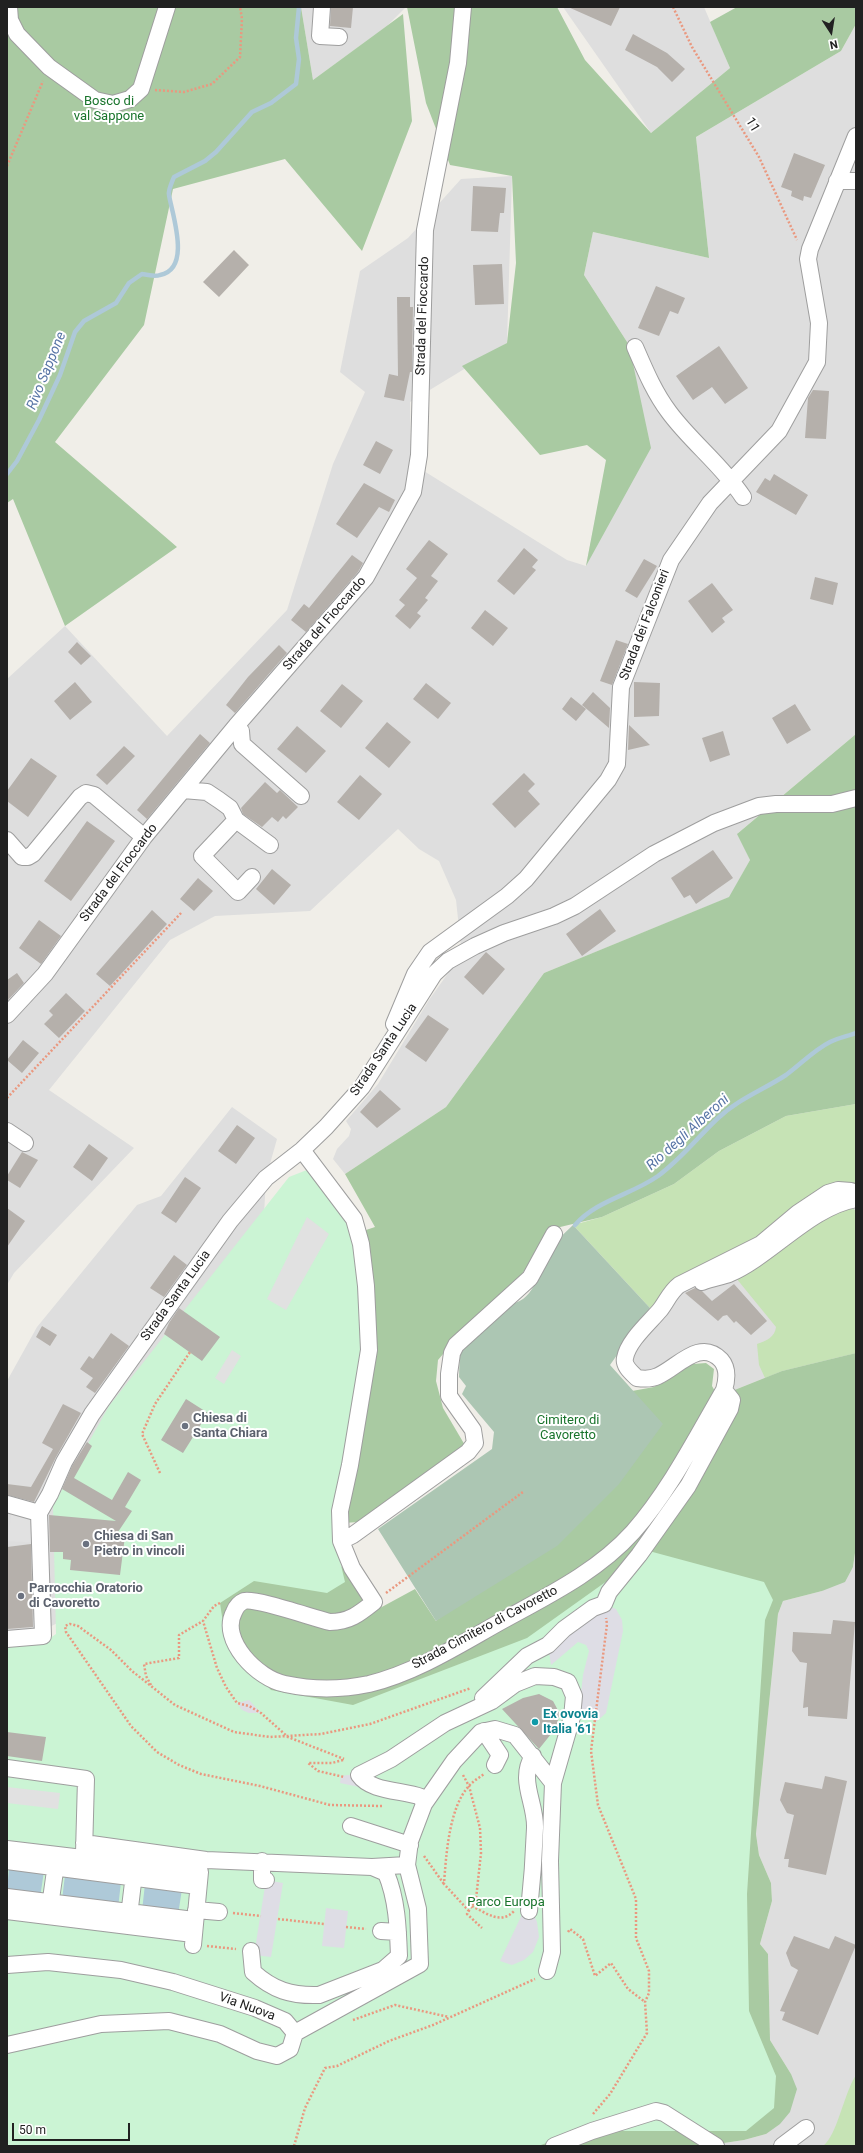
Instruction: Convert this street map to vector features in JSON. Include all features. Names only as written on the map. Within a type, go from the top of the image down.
[{"type":"street","points":[[9,7],[10,20],[17,34],[49,67],[95,100],[113,104],[130,99],[141,89],[167,7]]},
{"type":"street","points":[[322,7],[320,36],[339,37]]},
{"type":"street","name":"Strada del Fioccardo","points":[[7,1015],[45,974],[144,837],[236,726],[366,577],[413,492],[419,455],[425,230],[458,63],[463,7]]},
{"type":"street","name":"Strada dei Falconieri","points":[[380,1059],[415,974],[430,952],[507,896],[526,879],[608,780],[617,764],[621,687],[671,560],[710,503],[731,479],[753,460],[780,431],[817,362],[819,323],[809,256],[856,136]]},
{"type":"street","points":[[837,182],[856,181]]},
{"type":"street","points":[[636,347],[650,383],[669,413],[731,479],[743,497]]},
{"type":"street","points":[[236,726],[241,731],[242,744],[301,796]]},
{"type":"street","points":[[183,790],[207,792],[230,808],[236,820],[270,845]]},
{"type":"street","points":[[7,840],[22,857],[28,857],[33,854],[80,797],[86,793],[94,795],[144,837]]},
{"type":"street","name":"Strada Santa Lucia","points":[[39,1513],[50,1494],[64,1462],[92,1414],[230,1221],[266,1178],[302,1150],[326,1127],[362,1087],[434,974],[448,961],[475,946],[504,933],[554,916],[575,906],[654,854],[684,837],[736,814],[759,806],[776,804],[832,804],[856,798]]},
{"type":"street","points":[[236,820],[202,856],[238,892],[252,877]]},
{"type":"street","points":[[7,1131],[25,1143]]},
{"type":"street","points":[[302,1150],[354,1219],[361,1244],[366,1286],[369,1350],[350,1465],[340,1511],[341,1541],[352,1568],[374,1602]]},
{"type":"street","name":"Strada Cimitero di Cavoretto","points":[[374,1602],[353,1618],[341,1622],[330,1622],[260,1601],[245,1601],[237,1605],[232,1616],[230,1627],[232,1639],[254,1667],[278,1683],[325,1690],[368,1684],[393,1676],[433,1658],[568,1584],[616,1549],[633,1532],[659,1498],[724,1390],[727,1382],[724,1364],[715,1355],[709,1352],[698,1352],[657,1377],[637,1378],[625,1365],[624,1358],[643,1328],[659,1310],[671,1292],[679,1286],[761,1244],[798,1213],[828,1193],[838,1190],[852,1196]]},
{"type":"street","points":[[659,1310],[690,1288],[728,1274],[852,1196]]},
{"type":"street","points":[[341,1541],[354,1535],[468,1452],[475,1443],[473,1430],[449,1396],[449,1374],[452,1353],[456,1345],[530,1278],[554,1234]]},
{"type":"street","points":[[473,1708],[527,1656],[548,1645],[564,1628],[593,1608],[604,1604],[609,1592],[639,1555],[688,1486],[730,1409],[732,1400],[724,1390]]},
{"type":"street","points":[[7,1504],[39,1513],[43,1636],[7,1639]]},
{"type":"street","points":[[424,1804],[421,1797],[364,1782],[358,1775],[391,1759],[445,1723],[473,1708],[492,1701],[515,1684],[535,1676],[554,1677],[568,1682],[574,1696],[572,1717],[554,1784],[550,1861],[553,1945],[547,1971]]},
{"type":"street","points":[[7,2046],[100,2024],[169,2021],[220,2034],[257,2051],[276,2056],[290,2049],[294,2033],[420,1964],[418,1909],[407,1865],[415,1848],[424,1804],[454,1761],[476,1737],[484,1731],[495,1729],[515,1735],[554,1784]]},
{"type":"street","points":[[484,1731],[500,1755],[496,1765]]},
{"type":"street","points":[[530,1907],[535,1825],[527,1784],[528,1765],[533,1756]]},
{"type":"street","points":[[7,1768],[86,1779],[84,1851]]},
{"type":"street","points":[[352,1826],[415,1848]]},
{"type":"street","points":[[7,1849],[57,1861],[84,1851],[200,1872]]},
{"type":"street","points":[[84,1851],[134,1870]]},
{"type":"street","points":[[7,1861],[57,1861],[134,1870],[200,1872],[262,1861],[372,1867],[407,1865]]},
{"type":"street","points":[[49,1910],[57,1861]]},
{"type":"street","points":[[262,1861],[262,1880],[266,1880]]},
{"type":"street","points":[[250,1951],[253,1972],[267,1985],[286,1992],[319,1995],[383,1970],[399,1956],[398,1932],[391,1884],[386,1873],[372,1867]]},
{"type":"street","points":[[128,1919],[134,1870]]},
{"type":"street","points":[[194,1927],[200,1872]]},
{"type":"street","points":[[7,1897],[49,1910]]},
{"type":"street","points":[[7,1911],[49,1910],[194,1927],[219,1912]]},
{"type":"street","points":[[381,1931],[398,1932]]},
{"type":"street","name":"Via Nuova","points":[[7,1965],[48,1962],[129,1971],[173,1982],[255,2008],[285,2022],[294,2033]]},
{"type":"street","points":[[554,2146],[592,2131],[656,2111],[664,2113],[716,2146]]},
{"type":"street","points":[[782,2146],[806,2128]]},
{"type":"path","points":[[141,89],[184,92],[212,84],[240,57],[242,19],[240,7]]},
{"type":"path","name":"11","points":[[673,7],[692,47],[759,157],[795,237],[809,256]]},
{"type":"path","points":[[7,166],[49,67]]},
{"type":"path","points":[[7,1098],[182,912]]},
{"type":"path","points":[[160,1473],[142,1434],[155,1404],[190,1352]]},
{"type":"path","points":[[374,1602],[522,1492]]},
{"type":"path","points":[[592,2115],[610,2094],[647,2034],[645,2002],[649,1993],[649,1971],[636,1938],[636,1899],[598,1805],[591,1751],[607,1624],[604,1604]]},
{"type":"path","points":[[151,1686],[146,1676],[144,1664],[179,1658],[179,1635],[203,1621]]},
{"type":"path","points":[[387,1806],[330,1805],[260,1786],[201,1774],[179,1765],[157,1752],[131,1726],[66,1632],[65,1626],[70,1624],[78,1626],[111,1650],[132,1671],[175,1705],[234,1732],[270,1737],[321,1734],[370,1724],[474,1686]]},
{"type":"path","points":[[261,1713],[288,1737],[344,1760],[308,1763],[318,1771],[334,1776]]},
{"type":"path","points":[[454,1761],[469,1786],[481,1834],[481,1853],[476,1899],[469,1911]]},
{"type":"path","points":[[444,1884],[447,1849],[458,1806],[469,1786],[496,1765]]},
{"type":"path","points":[[415,1848],[444,1884],[469,1911],[468,1914],[482,1928]]},
{"type":"path","points":[[472,1906],[491,1916],[504,1918],[517,1907],[522,1898],[530,1907]]},
{"type":"path","points":[[219,1912],[260,1916]]},
{"type":"path","points":[[278,1919],[324,1924]]},
{"type":"path","points":[[194,1927],[250,1951]]},
{"type":"path","points":[[346,1927],[381,1931]]},
{"type":"path","points":[[567,1935],[570,1929],[583,1939],[595,1976],[611,1963],[628,1989],[645,2002]]},
{"type":"path","points":[[294,2146],[307,2103],[324,2068],[337,2066],[389,2041],[450,2017],[530,1982],[547,1971]]},
{"type":"path","points":[[345,2022],[360,2019],[394,2006],[450,2017]]},
{"type":"shaded area","points":[[301,7],[406,7],[387,26],[313,80]]},
{"type":"shaded area","points":[[563,7],[704,7],[730,68],[651,133]]},
{"type":"shaded area","points":[[856,24],[856,734],[738,833],[750,860],[730,897],[544,973],[446,1107],[345,1174],[333,1159],[337,1149],[349,1136],[351,1129],[346,1121],[378,1084],[429,1000],[451,969],[461,947],[456,900],[439,861],[419,849],[398,829],[310,911],[215,916],[170,940],[49,1090],[134,1148],[14,1273],[7,1285],[7,679],[65,626],[167,736],[287,610],[333,464],[365,392],[340,372],[360,271],[408,238],[461,179],[512,176],[507,343],[410,402],[411,463],[567,560],[586,566],[629,345],[584,275],[593,232],[709,258],[696,137],[841,51]]},
{"type":"shaded area","points":[[232,1107],[277,1139],[266,1178],[256,1362],[131,1585],[38,1633],[7,1638],[7,1381],[37,1327],[137,1205],[161,1196]]},
{"type":"shaded area","points":[[856,1189],[856,1353],[782,1371],[732,1391],[716,1347],[698,1345],[680,1352],[658,1368],[647,1371],[635,1367],[632,1355],[671,1296]]},
{"type":"shaded area","points":[[307,1217],[329,1234],[286,1310],[267,1299]]},
{"type":"shaded area","points":[[232,1350],[241,1356],[224,1384],[215,1378]]},
{"type":"shaded area","points":[[13,1504],[39,1513],[40,1543],[7,1541]]},
{"type":"shaded area","points":[[856,1546],[856,2146],[704,2146],[744,2140],[766,2134],[791,2074],[770,2040],[768,1954],[760,1944],[772,1901],[771,1883],[759,1855],[756,1834],[778,1614],[783,1601],[822,1591],[853,1567]]},
{"type":"shaded area","points":[[604,1604],[616,1609],[622,1620],[623,1631],[606,1713],[596,1722],[579,1711],[583,1675],[589,1651],[586,1645],[578,1642],[551,1665],[548,1645]]},
{"type":"shaded area","points":[[249,1700],[261,1713],[249,1713],[242,1710],[237,1703]]},
{"type":"shaded area","points":[[359,1775],[364,1782],[359,1787],[340,1783],[341,1776]]},
{"type":"shaded area","points":[[7,1787],[60,1793],[58,1809],[7,1803]]},
{"type":"shaded area","points":[[266,1880],[283,1883],[271,1957],[254,1955]]},
{"type":"shaded area","points":[[326,1908],[348,1911],[344,1948],[322,1946]]},
{"type":"shaded area","points":[[525,1908],[533,1913],[537,1922],[539,1937],[533,1952],[524,1960],[512,1965],[500,1961]]},
{"type":"green space","name":"Bosco di val Sappone","points":[[7,7],[301,7],[313,80],[403,14],[412,121],[362,251],[285,159],[173,189],[144,325],[55,442],[177,547],[65,626],[13,499],[7,503]]},
{"type":"green space","points":[[407,7],[557,7],[585,60],[651,133],[730,68],[710,22],[737,7],[856,7],[856,24],[841,51],[696,137],[709,258],[593,232],[584,275],[629,345],[651,448],[586,566],[606,460],[587,445],[540,455],[462,366],[507,343],[516,263],[512,176],[450,165],[426,103]]},
{"type":"green space","points":[[856,734],[856,1104],[786,1116],[719,1151],[674,1184],[602,1217],[556,1228],[513,1286],[449,1347],[438,1360],[436,1381],[443,1408],[466,1447],[359,1522],[327,1524],[327,1551],[380,1608],[415,1589],[436,1621],[662,1424],[632,1391],[654,1387],[693,1364],[706,1363],[714,1369],[712,1386],[716,1393],[732,1391],[782,1371],[856,1353],[856,1546],[853,1567],[845,1582],[822,1591],[783,1601],[778,1614],[756,1834],[759,1855],[771,1883],[772,1901],[760,1944],[768,1954],[770,2040],[791,2074],[797,2089],[790,2112],[780,2124],[766,2134],[744,2140],[704,2146],[7,2146],[481,1722],[137,1719],[336,1240],[375,1227],[345,1174],[446,1107],[544,973],[729,897],[750,860],[737,834]]},
{"type":"green space","points":[[856,1104],[856,1189],[650,1308],[573,1225],[602,1217],[674,1184],[719,1151],[786,1116]]},
{"type":"green space","name":"Parco Europa","points":[[317,1166],[358,1230],[371,1338],[335,1540],[345,1582],[327,1593],[254,1581],[220,1603],[226,1643],[271,1690],[353,1705],[527,1638],[649,1551],[764,1582],[773,1600],[765,1620],[747,1894],[749,2011],[776,2076],[774,2108],[746,2131],[581,2131],[538,2146],[7,2146],[7,1645],[46,1641],[56,1634],[53,1506],[109,1406],[289,1177]]},
{"type":"green space","points":[[848,1205],[856,1211],[856,1353],[782,1371],[765,1378],[759,1365],[757,1344],[772,1336],[776,1327],[736,1278],[739,1272]]},
{"type":"green space","name":"Cimitero di Cavoretto","points":[[573,1225],[650,1308],[610,1365],[663,1424],[619,1484],[557,1546],[436,1621],[378,1529],[492,1449],[494,1432],[462,1394],[466,1386],[459,1377],[460,1348],[507,1304],[523,1299],[529,1293],[551,1258],[545,1252]]},
{"type":"green space","points":[[856,2075],[856,2146],[823,2146],[828,2141],[832,2133]]},
{"type":"water","points":[[9,1867],[44,1871],[40,1898],[7,1893]]},
{"type":"water","points":[[65,1875],[121,1882],[118,1908],[62,1900]]},
{"type":"water","points":[[145,1884],[182,1889],[178,1915],[142,1911]]},
{"type":"building","points":[[331,7],[353,7],[351,28],[330,26]]},
{"type":"building","points":[[568,7],[620,7],[611,26]]},
{"type":"building","points":[[633,34],[667,53],[685,69],[672,82],[657,67],[625,50]]},
{"type":"building","points":[[794,153],[825,165],[811,198],[804,196],[803,201],[791,196],[792,191],[781,187]]},
{"type":"building","points":[[473,186],[506,188],[504,213],[500,213],[498,232],[471,231]]},
{"type":"building","points":[[234,250],[249,265],[219,297],[203,282]]},
{"type":"building","points":[[502,264],[504,304],[475,305],[473,265]]},
{"type":"building","points":[[656,286],[685,298],[678,314],[670,311],[659,336],[638,328]]},
{"type":"building","points":[[397,297],[410,297],[410,307],[413,307],[412,372],[410,372],[404,401],[384,397],[389,374],[398,376]]},
{"type":"building","points":[[719,346],[748,388],[725,404],[712,387],[693,400],[676,376]]},
{"type":"building","points":[[813,390],[829,391],[826,439],[805,438],[808,398]]},
{"type":"building","points":[[376,441],[393,450],[380,474],[363,465]]},
{"type":"building","points":[[774,474],[808,495],[796,515],[756,492],[765,478],[770,481]]},
{"type":"building","points":[[364,483],[395,500],[389,512],[379,507],[357,538],[336,524]]},
{"type":"building","points":[[429,540],[448,554],[431,576],[438,581],[425,598],[428,600],[417,613],[421,616],[410,629],[395,616],[405,605],[399,600],[417,578],[406,569]]},
{"type":"building","points":[[524,548],[538,560],[532,567],[536,570],[514,595],[497,581]]},
{"type":"building","points":[[352,555],[363,563],[358,572],[306,632],[291,620],[304,604],[309,608]]},
{"type":"building","points":[[644,559],[657,566],[637,598],[625,591]]},
{"type":"building","points":[[815,577],[838,583],[833,605],[810,599]]},
{"type":"building","points":[[712,583],[733,610],[722,618],[725,622],[712,633],[688,601]]},
{"type":"building","points":[[485,610],[508,628],[493,646],[471,628]]},
{"type":"building","points":[[616,640],[628,644],[612,685],[600,681]]},
{"type":"building","points":[[77,642],[91,656],[81,665],[68,652]]},
{"type":"building","points":[[279,645],[287,653],[235,713],[226,705],[248,677]]},
{"type":"building","points":[[75,682],[92,702],[70,720],[54,701]]},
{"type":"building","points":[[634,682],[660,683],[659,716],[634,717]]},
{"type":"building","points":[[426,683],[451,703],[438,719],[413,699]]},
{"type":"building","points":[[342,684],[363,701],[341,728],[320,711]]},
{"type":"building","points":[[593,692],[610,708],[609,728],[582,705]]},
{"type":"building","points":[[571,697],[586,709],[576,721],[562,709]]},
{"type":"building","points":[[795,704],[811,730],[787,744],[772,718]]},
{"type":"building","points":[[387,722],[411,742],[389,768],[365,748]]},
{"type":"building","points":[[629,725],[650,745],[628,750]]},
{"type":"building","points":[[297,726],[326,751],[306,773],[277,749]]},
{"type":"building","points":[[723,731],[730,755],[710,762],[702,738]]},
{"type":"building","points":[[200,734],[210,743],[147,819],[137,810]]},
{"type":"building","points":[[124,746],[135,756],[107,785],[96,775]]},
{"type":"building","points":[[31,758],[57,776],[28,817],[7,801],[7,791]]},
{"type":"building","points":[[524,773],[535,784],[528,791],[540,804],[515,828],[492,804]]},
{"type":"building","points":[[360,775],[382,794],[359,820],[337,802]]},
{"type":"building","points":[[265,782],[277,793],[280,790],[298,807],[286,819],[283,816],[278,822],[272,817],[262,827],[243,814],[241,808]]},
{"type":"building","points":[[87,821],[115,841],[71,901],[44,881]]},
{"type":"building","points":[[713,850],[733,878],[696,904],[690,895],[684,898],[671,878]]},
{"type":"building","points":[[272,869],[291,885],[274,905],[256,889]]},
{"type":"building","points":[[198,878],[213,891],[194,911],[180,899]]},
{"type":"building","points":[[600,909],[616,931],[582,956],[566,934]]},
{"type":"building","points":[[152,910],[167,924],[110,986],[96,974]]},
{"type":"building","points":[[39,920],[61,936],[41,964],[19,948]]},
{"type":"building","points":[[486,952],[505,969],[483,995],[464,977]]},
{"type":"building","points":[[17,973],[24,983],[7,1001],[7,980]]},
{"type":"building","points":[[66,993],[85,1011],[59,1038],[44,1024],[53,1015],[49,1011]]},
{"type":"building","points":[[428,1015],[449,1029],[426,1062],[405,1047]]},
{"type":"building","points":[[23,1040],[39,1053],[22,1073],[7,1060]]},
{"type":"building","points":[[380,1090],[401,1109],[377,1128],[360,1112]]},
{"type":"building","points":[[237,1125],[255,1138],[236,1164],[218,1151]]},
{"type":"building","points":[[89,1144],[108,1158],[92,1181],[73,1167]]},
{"type":"building","points":[[22,1152],[38,1160],[20,1188],[7,1180],[7,1176]]},
{"type":"building","points":[[185,1177],[201,1188],[176,1223],[161,1213]]},
{"type":"building","points":[[7,1208],[25,1221],[7,1247]]},
{"type":"building","points":[[174,1255],[187,1265],[164,1297],[150,1288]]},
{"type":"building","points":[[734,1284],[767,1321],[751,1335],[736,1321],[734,1323],[727,1315],[723,1316],[718,1321],[685,1293],[695,1288],[702,1291],[712,1301]]},
{"type":"building","points":[[179,1308],[220,1337],[202,1361],[164,1334]]},
{"type":"building","points":[[42,1326],[57,1335],[50,1346],[36,1337]]},
{"type":"building","points":[[111,1333],[129,1346],[95,1393],[86,1387],[93,1378],[80,1369],[89,1356],[93,1359]]},
{"type":"building","name":"Chiesa di Santa Chiara","points":[[186,1399],[208,1413],[183,1453],[161,1440]]},
{"type":"building","points":[[63,1404],[81,1413],[56,1457],[34,1502],[7,1495],[7,1484],[31,1487],[53,1449],[42,1443]]},
{"type":"building","name":"Chiesa di San Pietro in vincoli","points":[[87,1442],[92,1446],[74,1478],[112,1500],[128,1472],[141,1480],[125,1507],[132,1511],[118,1532],[125,1536],[120,1575],[70,1570],[71,1560],[63,1559],[63,1552],[50,1552],[49,1515],[116,1521],[62,1489],[72,1466]]},
{"type":"building","name":"Parrocchia Oratorio di Cavoretto","points":[[31,1544],[33,1627],[7,1629],[7,1547]]},
{"type":"building","points":[[833,1620],[855,1622],[847,1719],[808,1716],[808,1707],[803,1708],[807,1663],[800,1662],[792,1651],[793,1632],[831,1634]]},
{"type":"building","name":"Ex ovovia Italia '61","points":[[539,1694],[553,1701],[560,1714],[555,1729],[539,1749],[502,1709],[523,1698]]},
{"type":"building","points":[[7,1732],[46,1737],[42,1761],[7,1756]]},
{"type":"building","points":[[825,1776],[847,1781],[826,1875],[788,1867],[789,1859],[784,1859],[794,1815],[787,1813],[780,1800],[785,1782],[822,1789]]},
{"type":"building","points":[[794,1936],[829,1949],[835,1936],[856,1945],[818,2035],[782,2020],[785,2012],[780,2011],[798,1970],[791,1966],[786,1953]]},
{"type":"waterway","name":"Rivo Sappone","points":[[7,474],[17,461],[39,420],[60,375],[75,332],[84,321],[116,303],[129,283],[142,274],[158,276],[170,271],[175,263],[178,252],[178,240],[169,193],[174,177],[205,161],[216,152],[252,112],[271,103],[296,84],[299,59],[296,38],[299,7]]},
{"type":"waterway","name":"Rio degli Alberoni","points":[[575,1225],[593,1209],[648,1183],[658,1176],[682,1156],[717,1119],[733,1106],[786,1075],[824,1045],[836,1039],[856,1033]]},
{"type":"place","name":"Chiesa di Santa Chiara","points":[[185,1426]]},
{"type":"place","name":"Chiesa di San Pietro in vincoli","points":[[86,1544]]},
{"type":"place","name":"Parrocchia Oratorio di Cavoretto","points":[[21,1596]]},
{"type":"place","name":"Ex ovovia Italia '61","points":[[535,1722]]}]
